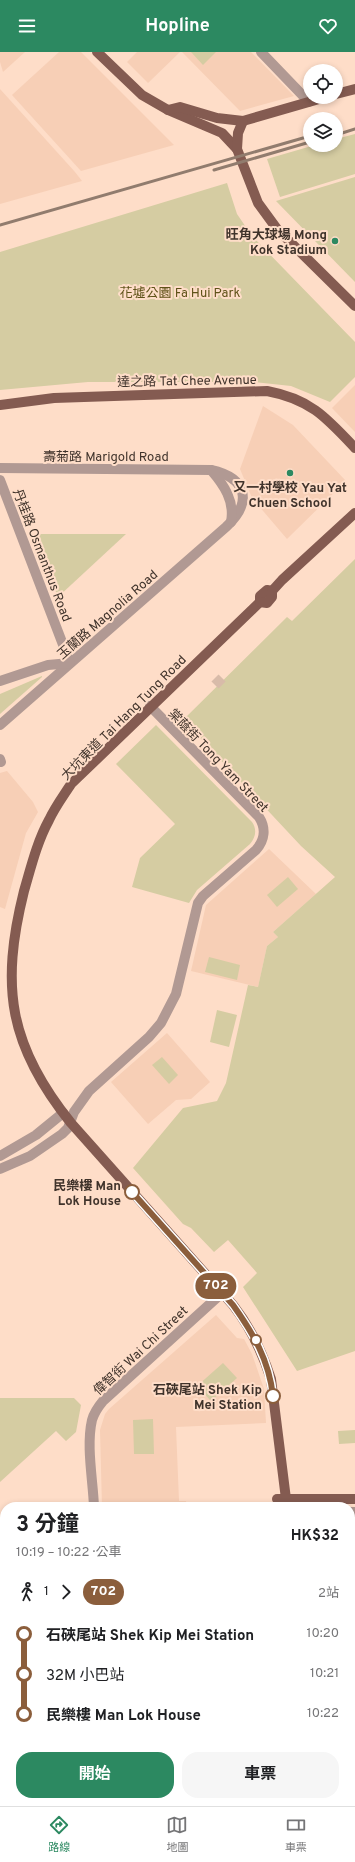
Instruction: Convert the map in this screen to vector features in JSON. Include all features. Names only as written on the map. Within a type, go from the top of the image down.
[{"type":"main road","points":[[97,52],[135,90],[154,103],[222,133],[237,149],[256,198],[269,220],[355,306]]},
{"type":"main road","points":[[343,92],[355,89]]},
{"type":"main road","points":[[168,110],[180,107],[217,118],[243,121],[303,104]]},
{"type":"main road","points":[[237,149],[238,133],[243,121]]},
{"type":"main road","name":"達之路 Tat Chee Avenue","points":[[0,405],[61,397],[266,391],[296,399],[316,410],[328,420],[355,448]]},
{"type":"main road","name":"大坑東道 Tai Hang Tung Road","points":[[282,1502],[282,1480],[271,1379],[265,1359],[255,1338],[233,1305],[71,1123],[40,1082],[29,1062],[13,1012],[9,984],[11,950],[16,922],[35,853],[49,819],[71,784],[150,706],[260,602],[267,603],[272,597],[272,591],[355,513]]},
{"type":"main road","points":[[300,1502],[355,1499]]},
{"type":"street","points":[[261,52],[303,96]]},
{"type":"street","name":"壽菊路 Marigold Road","points":[[0,468],[211,470],[222,483],[228,494],[233,513],[231,523]]},
{"type":"street","name":"丹桂路 Osmanthus Road","points":[[0,480],[70,663]]},
{"type":"street","name":"玉蘭路 Magnolia Road","points":[[0,725],[231,523]]},
{"type":"street","points":[[0,681],[48,665],[70,663]]},
{"type":"street","name":"棠蔭街 Tong Yam Street","points":[[71,1123],[74,1112],[89,1092],[149,1037],[164,1020],[176,994],[198,903],[203,896],[256,850],[263,837],[263,826],[259,817],[150,706]]},
{"type":"street","points":[[0,1156],[36,1135],[63,1113]]},
{"type":"street","points":[[0,1169],[21,1161],[36,1152],[62,1134],[71,1123]]},
{"type":"street","name":"偉智街 Wai Chi Street","points":[[94,1502],[90,1439],[92,1420],[98,1408],[103,1401],[222,1293]]},
{"type":"shaded area","points":[[0,52],[25,52],[3,72],[0,62]]},
{"type":"shaded area","points":[[59,52],[81,52],[174,145],[81,171],[12,95]]},
{"type":"shaded area","points":[[137,52],[180,52],[148,83],[127,62]]},
{"type":"shaded area","points":[[182,52],[251,52],[294,96],[240,111]]},
{"type":"shaded area","points":[[0,89],[75,172],[82,181],[0,204]]},
{"type":"shaded area","points":[[355,385],[355,432],[332,408]]},
{"type":"shaded area","name":"又一村學校 Yau Yat Chuen School","points":[[263,406],[293,425],[346,481],[287,539],[252,498],[240,469]]},
{"type":"shaded area","points":[[7,771],[33,802],[38,812],[26,833],[5,909],[0,907],[0,773]]},
{"type":"shaded area","points":[[269,849],[316,894],[273,932],[278,937],[267,946],[258,987],[191,971],[206,905]]},
{"type":"shaded area","points":[[167,1033],[210,1082],[191,1099],[176,1100],[148,1124],[111,1082]]},
{"type":"shaded area","points":[[216,1315],[237,1338],[244,1339],[252,1354],[264,1389],[266,1423],[176,1427],[179,1501],[186,1502],[102,1502],[100,1430],[105,1414]]},
{"type":"green space","points":[[191,52],[216,52],[203,65]]},
{"type":"green space","points":[[355,134],[355,174],[280,197],[267,159],[303,148],[303,152],[343,152],[343,137]]},
{"type":"green space","name":"旺角大球場 Mong Kok Stadium","points":[[355,177],[355,282],[276,201]]},
{"type":"green space","name":"花墟公園 Fa Hui Park","points":[[227,183],[237,214],[252,236],[355,342],[355,377],[330,402],[291,386],[253,382],[88,382],[0,390],[0,252]]},
{"type":"green space","points":[[32,534],[126,534],[58,597]]},
{"type":"green space","points":[[355,559],[355,1351],[297,1371],[243,1287],[257,1273],[228,1240],[214,1252],[191,1228],[183,1224],[133,1168],[183,1108],[217,1101],[226,1083],[248,985],[258,987],[267,946],[278,937],[273,932],[335,877],[301,846],[183,720],[287,617],[292,621]]},
{"type":"green space","points":[[42,677],[0,714],[0,694]]},
{"type":"green space","points":[[156,725],[252,822],[255,827],[255,836],[250,844],[197,890],[189,903],[132,887],[140,858],[175,824],[116,764]]},
{"type":"green space","points":[[288,877],[298,889],[277,907],[267,895]]},
{"type":"green space","points":[[209,957],[240,965],[237,980],[205,972]]},
{"type":"green space","points":[[217,1010],[237,1015],[229,1047],[210,1042]]},
{"type":"green space","points":[[162,1057],[178,1075],[169,1084],[152,1065]]},
{"type":"green space","points":[[223,1363],[237,1378],[211,1401],[197,1386]]},
{"type":"green space","points":[[0,1398],[74,1398],[81,1405],[76,1432],[66,1441],[56,1431],[0,1482]]},
{"type":"green space","points":[[153,1419],[154,1454],[134,1454],[133,1420]]},
{"type":"green space","points":[[355,1430],[355,1443],[339,1444],[338,1431]]},
{"type":"tunnel","points":[[215,685],[223,677]]},
{"type":"railway","points":[[343,133],[355,129]]},
{"type":"railway","points":[[0,225],[303,138]]},
{"type":"railway","points":[[214,170],[303,144]]},
{"type":"bus line","name":"702","points":[[132,1192],[233,1305],[255,1338],[265,1359],[271,1379],[273,1396]]},
{"type":"place","name":"旺角大球場 Mong Kok Stadium","points":[[335,241]]},
{"type":"place","name":"又一村學校 Yau Yat Chuen School","points":[[290,473]]},
{"type":"place","name":"民樂樓 Man Lok House","points":[[132,1192]]},
{"type":"place","name":"石硤尾站 Shek Kip Mei Station","points":[[273,1396]]}]
